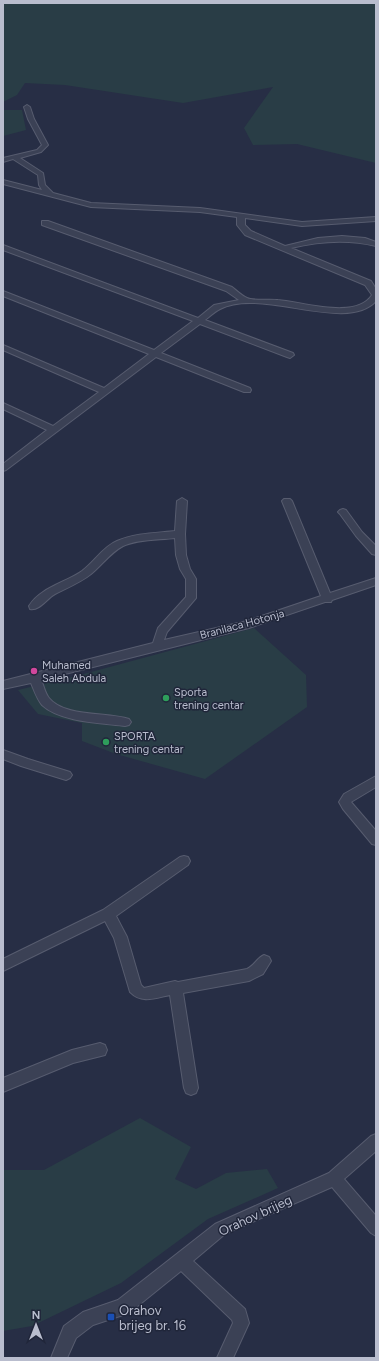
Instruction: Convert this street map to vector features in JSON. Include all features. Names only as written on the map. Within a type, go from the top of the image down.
[{"type":"street","points":[[3,160],[38,151],[45,146],[31,119],[27,106]]},
{"type":"street","points":[[14,157],[41,174],[42,185],[50,194]]},
{"type":"street","points":[[3,182],[50,194],[77,203],[91,205],[178,208],[302,224],[376,220]]},
{"type":"street","points":[[3,468],[155,352],[217,308],[230,303],[245,300],[276,302],[341,311],[365,307],[372,302],[376,295],[368,283],[248,233],[241,225],[241,215]]},
{"type":"street","points":[[45,223],[228,289],[245,300]]},
{"type":"street","points":[[284,248],[310,242],[348,238],[360,238],[376,244]]},
{"type":"street","points":[[3,247],[290,355]]},
{"type":"street","points":[[3,293],[155,352],[247,390]]},
{"type":"street","points":[[3,347],[105,391]]},
{"type":"street","points":[[3,406],[54,430]]},
{"type":"street","points":[[157,646],[162,632],[191,598],[191,579],[185,569],[181,555],[180,534],[182,501]]},
{"type":"street","points":[[287,502],[327,599]]},
{"type":"street","points":[[342,512],[359,534],[376,552]]},
{"type":"street","points":[[34,606],[48,593],[86,573],[108,551],[122,543],[137,539],[180,534]]},
{"type":"street","name":"Branilaca Hotonja","points":[[3,685],[249,624],[376,582]]},
{"type":"street","points":[[35,678],[45,701],[53,707],[69,713],[126,722]]},
{"type":"street","points":[[3,754],[17,760],[66,775]]},
{"type":"street","points":[[376,781],[348,797],[346,802],[347,806],[376,840]]},
{"type":"street","points":[[3,965],[108,914],[184,861]]},
{"type":"street","points":[[108,914],[120,937],[134,988],[144,994],[175,987],[249,975],[258,970],[264,961]]},
{"type":"street","points":[[175,987],[191,1088]]},
{"type":"street","points":[[3,1085],[72,1057],[100,1050]]},
{"type":"street","name":"Orahov brijeg","points":[[59,1358],[70,1332],[89,1318],[123,1307],[220,1229],[334,1178],[376,1141]]},
{"type":"street","points":[[334,1178],[376,1228]]},
{"type":"street","points":[[181,1260],[239,1315],[241,1323],[224,1358]]},
{"type":"shaded area","points":[[3,3],[376,3],[376,163],[297,144],[253,145],[244,128],[273,87],[183,103],[65,85],[25,83],[17,95],[3,102]]},
{"type":"shaded area","points":[[3,110],[22,110],[26,130],[3,136]]},
{"type":"shaded area","name":"Sporta trening centar","points":[[254,628],[306,675],[307,707],[205,779],[116,754],[82,741],[82,723],[38,714],[18,690],[80,675]]},
{"type":"shaded area","points":[[140,1118],[191,1147],[175,1179],[196,1189],[226,1173],[267,1169],[278,1188],[208,1219],[121,1283],[32,1326],[3,1331],[3,1170],[44,1170]]},
{"type":"place","name":"Muhamed Saleh Abdula","points":[[34,671]]},
{"type":"place","name":"Sporta trening centar","points":[[166,698]]},
{"type":"place","name":"SPORTA trening centar","points":[[106,742]]},
{"type":"place","name":"Orahov brijeg br. 16","points":[[111,1317]]}]
